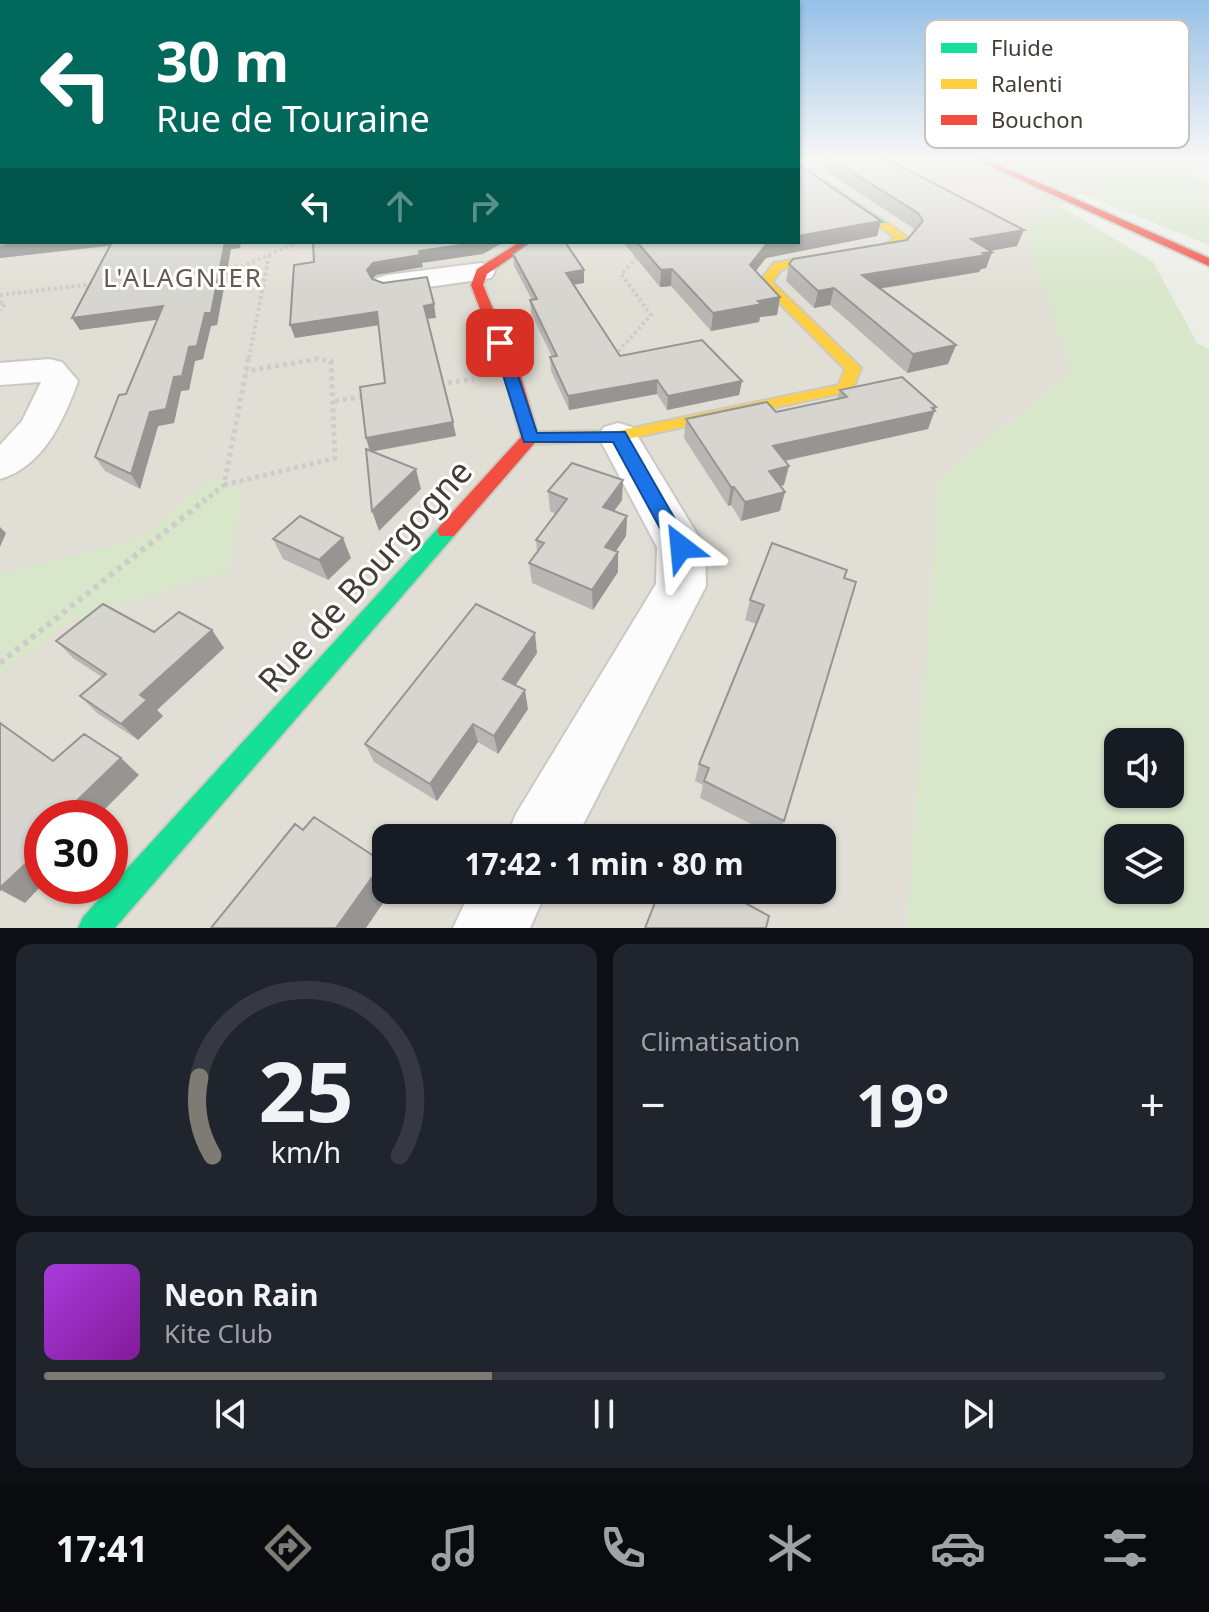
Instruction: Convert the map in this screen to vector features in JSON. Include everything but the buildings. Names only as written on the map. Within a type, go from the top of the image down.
[{"type":"street","points":[[481,272],[477,285],[512,373],[530,438],[618,436],[846,388],[853,368],[765,282],[778,266],[891,247],[901,237],[850,201]]},
{"type":"street","points":[[1073,201],[1209,262]]},
{"type":"street","points":[[387,284],[481,272],[525,244]]},
{"type":"street","points":[[0,374],[49,370],[60,381],[47,415],[14,457],[0,465]]},
{"type":"street","points":[[548,824],[681,586],[681,547],[618,436]]},
{"type":"street","name":"Rue de Bourgogne","points":[[94,928],[530,438]]},
{"type":"street","points":[[490,928],[503,904]]},
{"type":"path","points":[[213,270],[243,266],[294,244]]},
{"type":"path","points":[[602,355],[617,353],[651,315],[621,274],[642,253]]},
{"type":"path","points":[[224,485],[269,256]]},
{"type":"path","points":[[0,295],[106,282]]},
{"type":"path","points":[[0,302],[5,304],[0,310]]},
{"type":"path","points":[[0,663],[224,485],[335,458],[331,361],[318,359],[246,371]]},
{"type":"path","points":[[438,385],[512,373]]},
{"type":"path","points":[[335,401],[379,394]]},
{"type":"shaded area","points":[[800,201],[1068,201],[1026,228],[1072,373],[939,478],[907,928],[0,928],[0,244],[800,244]]},
{"type":"green space","points":[[1101,201],[1209,201],[1209,245]]},
{"type":"green space","points":[[1060,206],[1153,262],[1197,343],[1209,349],[1209,928],[907,928],[939,478],[1072,373],[1025,228]]},
{"type":"green space","points":[[212,477],[243,490],[230,570],[69,622],[0,675],[0,575],[140,538]]},
{"type":"traffic: fast","points":[[849,201],[884,225]]},
{"type":"traffic: fast","points":[[94,928],[447,531]]},
{"type":"traffic: slow","points":[[530,438],[618,436],[846,388],[853,368],[765,282],[778,266],[891,247],[901,237],[884,225]]},
{"type":"traffic: jam","points":[[1073,201],[1209,262]]},
{"type":"traffic: jam","points":[[447,531],[530,438],[512,373],[477,285],[481,272],[525,244]]},
{"type":"district","name":"L'ALAGNIER","points":[[183,278]]},
{"type":"route","points":[[500,343],[512,373],[530,438],[618,436],[681,547]]}]
